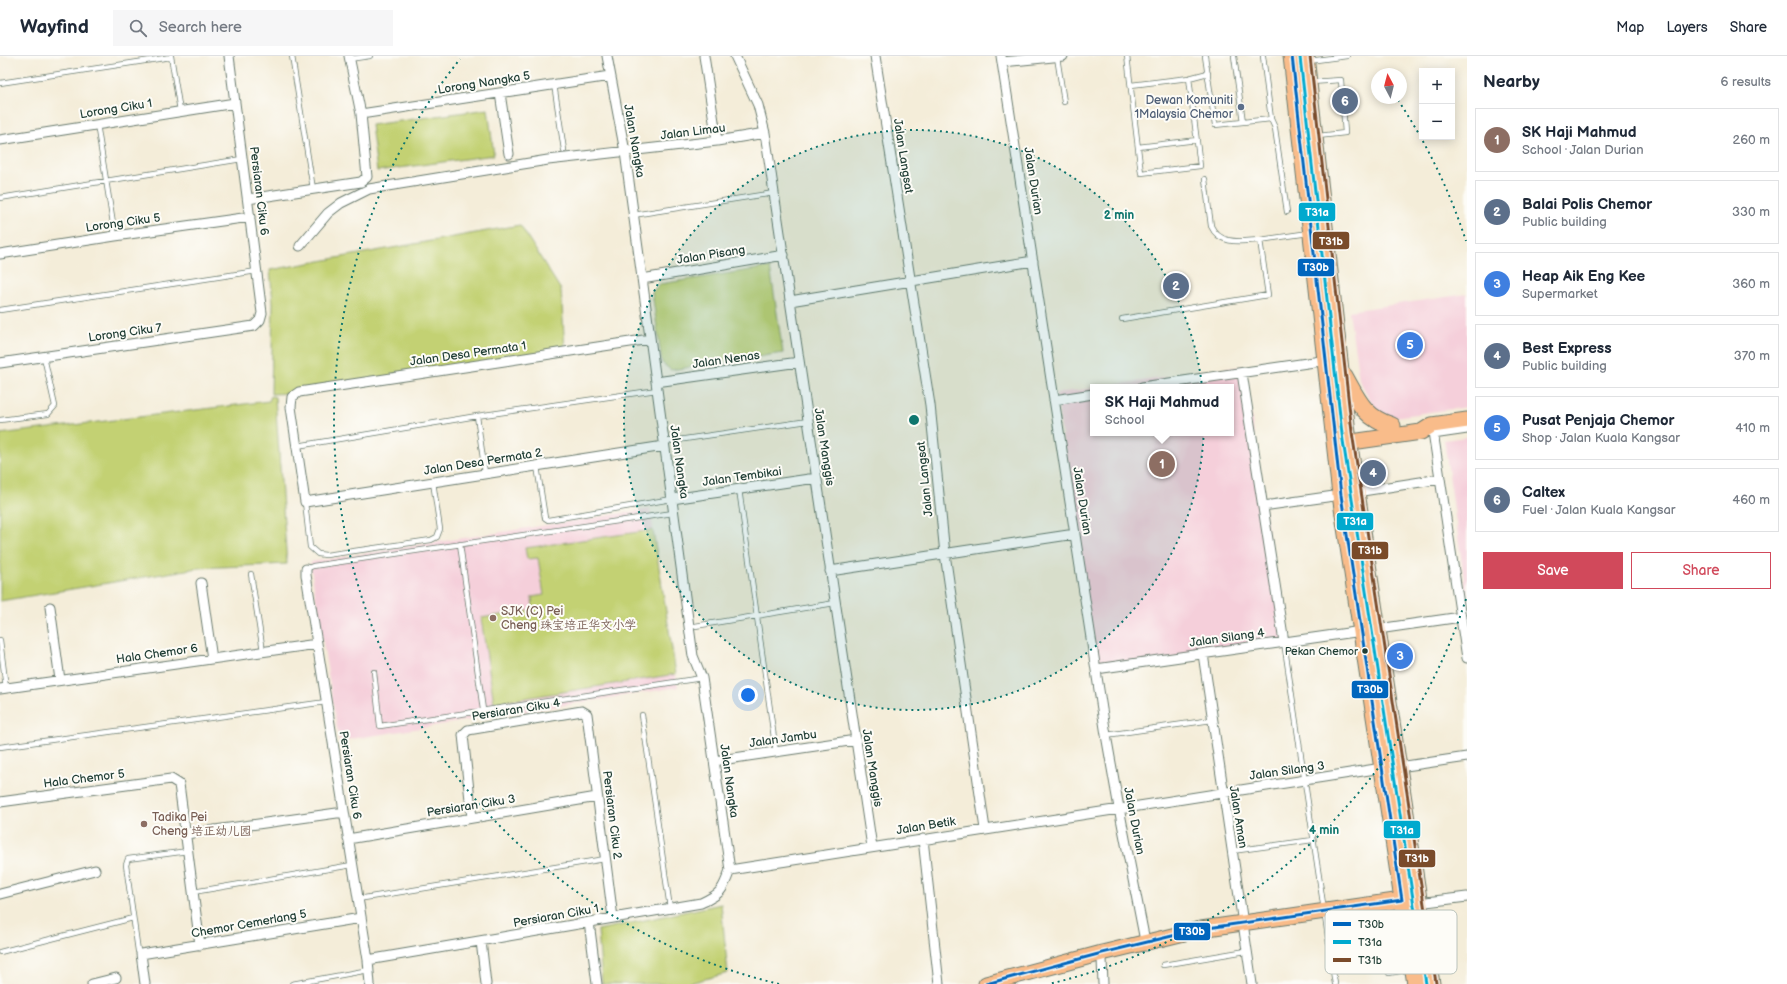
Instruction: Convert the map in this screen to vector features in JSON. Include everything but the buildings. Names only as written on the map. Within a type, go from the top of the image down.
[{"type":"highway","points":[[1299,59],[1348,494],[1370,630],[1410,910]]},
{"type":"highway","points":[[1307,137],[1311,233],[1334,362],[1359,402],[1379,422],[1392,426]]},
{"type":"highway","points":[[1407,910],[1408,904]]},
{"type":"highway","points":[[1428,974],[1431,984]]},
{"type":"main road","points":[[1341,439],[1421,432],[1467,420]]},
{"type":"main road","points":[[1341,439],[1392,426],[1419,422],[1433,430]]},
{"type":"main road","points":[[1358,910],[1408,904]]},
{"type":"main road","points":[[1012,984],[1201,929],[1243,926],[1324,914]]},
{"type":"main road","points":[[986,984],[1146,946]]},
{"type":"street","name":"Persiaran Ciku 6","points":[[229,56],[262,313],[260,320],[254,326]]},
{"type":"street","name":"Jalan Nangka","points":[[606,56],[625,152],[693,656],[702,678],[730,870]]},
{"type":"street","points":[[704,56],[717,141]]},
{"type":"street","name":"Jalan Manggis","points":[[735,56],[758,105],[765,134],[872,847]]},
{"type":"street","name":"Jalan Langsat","points":[[875,56],[930,405],[945,554],[985,829]]},
{"type":"street","points":[[1001,59],[1060,56]]},
{"type":"street","points":[[248,199],[361,182],[367,177],[361,114],[349,58]]},
{"type":"street","name":"Jalan Durian","points":[[1001,59],[1106,735],[1122,808],[1146,946]]},
{"type":"street","name":"Lorong Nangka 5","points":[[361,114],[610,76]]},
{"type":"street","points":[[500,93],[509,154]]},
{"type":"street","name":"Lorong Ciku 1","points":[[0,140],[235,103]]},
{"type":"street","name":"Jalan Limau","points":[[300,246],[328,213],[341,203],[369,189],[548,160],[717,141],[765,134]]},
{"type":"street","name":"Lorong Ciku 5","points":[[0,253],[250,217]]},
{"type":"street","name":"Jalan Pisang","points":[[642,278],[784,255]]},
{"type":"street","points":[[790,301],[1033,261]]},
{"type":"street","name":"Lorong Ciku 7","points":[[0,364],[254,326]]},
{"type":"street","name":"Jalan Desa Permata 1","points":[[297,446],[291,407],[292,397],[299,392],[650,340]]},
{"type":"street","name":"Jalan Nenas","points":[[656,386],[799,362]]},
{"type":"street","points":[[1163,384],[1334,362]]},
{"type":"street","points":[[1242,373],[1284,642]]},
{"type":"street","points":[[1054,400],[1090,394]]},
{"type":"street","points":[[1467,429],[1433,430],[1467,658]]},
{"type":"street","name":"Jalan Desa Permata 2","points":[[305,502],[537,466],[664,444]]},
{"type":"street","points":[[297,446],[305,502]]},
{"type":"street","name":"Jalan Tembikai","points":[[672,499],[816,478]]},
{"type":"street","points":[[1263,506],[1440,479]]},
{"type":"street","points":[[830,571],[1075,534]]},
{"type":"street","name":"Persiaran Ciku 6","points":[[306,569],[368,960],[370,984]]},
{"type":"street","points":[[202,583],[212,659]]},
{"type":"street","points":[[50,607],[60,680]]},
{"type":"street","name":"Jalan Silang 4","points":[[1096,670],[1461,617]]},
{"type":"street","name":"Hala Chemor 6","points":[[3,688],[317,644]]},
{"type":"street","name":"Jalan Aman","points":[[1203,654],[1222,792],[1252,984]]},
{"type":"street","name":"Persiaran Ciku 4","points":[[472,818],[463,735],[468,730],[582,711],[587,714]]},
{"type":"street","name":"Persiaran Ciku 2","points":[[587,714],[613,918]]},
{"type":"street","name":"Jalan Jambu","points":[[714,761],[856,740]]},
{"type":"street","name":"Jalan Silang 3","points":[[1122,808],[1222,792],[1467,757]]},
{"type":"street","name":"Hala Chemor 5","points":[[0,802],[171,779],[179,784],[186,834]]},
{"type":"street","name":"Persiaran Ciku 3","points":[[348,839],[597,797]]},
{"type":"street","name":"Jalan Betik","points":[[730,870],[1122,808]]},
{"type":"street","points":[[200,945],[186,834],[344,812]]},
{"type":"street","points":[[923,839],[939,984]]},
{"type":"street","points":[[0,894],[95,870]]},
{"type":"street","name":"Persiaran Ciku 1","points":[[368,960],[701,903],[717,895],[724,888],[730,870]]},
{"type":"street","points":[[1408,904],[1467,897]]},
{"type":"street","name":"Chemor Cemerlang 5","points":[[141,954],[361,918]]},
{"type":"street","points":[[589,922],[597,984]]},
{"type":"street","points":[[481,941],[486,984]]},
{"type":"street","points":[[141,954],[145,984]]},
{"type":"street","points":[[1102,959],[1103,984]]},
{"type":"street","points":[[92,984],[116,978]]},
{"type":"lane","points":[[292,56],[313,189]]},
{"type":"lane","points":[[349,58],[370,56]]},
{"type":"lane","points":[[1060,56],[1064,102]]},
{"type":"lane","points":[[1127,56],[1141,173],[1200,166],[1189,78]]},
{"type":"lane","points":[[1205,56],[1215,125],[1271,119]]},
{"type":"lane","points":[[1234,56],[1243,122]]},
{"type":"lane","points":[[1263,56],[1271,119],[1275,128],[1287,212]]},
{"type":"lane","points":[[1299,59],[1347,56]]},
{"type":"lane","points":[[0,83],[171,57],[180,111]]},
{"type":"lane","points":[[1131,85],[1189,78],[1208,73]]},
{"type":"lane","points":[[1301,83],[1341,80],[1345,133],[1307,137]]},
{"type":"lane","points":[[554,84],[564,150]]},
{"type":"lane","points":[[97,124],[115,236]]},
{"type":"lane","points":[[1138,147],[1197,140]]},
{"type":"lane","points":[[0,198],[242,159]]},
{"type":"lane","points":[[1204,179],[1211,226],[1213,232],[1218,237],[1232,241],[1260,240],[1311,233]]},
{"type":"lane","points":[[633,215],[774,193]]},
{"type":"lane","points":[[1122,319],[1268,295],[1260,240]]},
{"type":"lane","points":[[0,310],[257,271]]},
{"type":"lane","points":[[0,420],[48,414],[55,406],[44,357]]},
{"type":"lane","points":[[297,446],[656,386]]},
{"type":"lane","points":[[477,416],[485,473]]},
{"type":"lane","points":[[664,444],[808,420]]},
{"type":"lane","points":[[537,466],[545,518],[548,520],[672,499]]},
{"type":"lane","points":[[305,502],[310,547],[318,554],[326,555],[431,540],[437,537],[440,529],[433,482]]},
{"type":"lane","points":[[739,489],[776,752]]},
{"type":"lane","points":[[306,569],[313,566],[674,513]]},
{"type":"lane","points":[[460,544],[484,710]]},
{"type":"lane","points":[[251,574],[263,651]]},
{"type":"lane","points":[[689,627],[835,603]]},
{"type":"lane","points":[[0,640],[3,688]]},
{"type":"lane","points":[[1284,642],[1325,920]]},
{"type":"lane","points":[[374,672],[380,726],[702,678]]},
{"type":"lane","points":[[0,747],[326,702]]},
{"type":"lane","points":[[642,715],[670,908]]},
{"type":"lane","points":[[1106,735],[1212,720]]},
{"type":"lane","points":[[1231,851],[1313,840]]},
{"type":"lane","points":[[141,954],[138,951],[133,918],[126,865],[128,860],[188,851]]},
{"type":"lane","points":[[358,899],[605,859]]},
{"type":"lane","points":[[193,892],[352,865]]},
{"type":"lane","points":[[0,952],[133,918]]},
{"type":"lane","points":[[1164,965],[1246,951]]},
{"type":"lane","points":[[292,984],[369,970]]},
{"type":"lane","points":[[1333,974],[1335,984]]},
{"type":"lane","points":[[1394,974],[1414,977]]},
{"type":"shaded area","points":[[1467,294],[1467,407],[1380,419],[1359,379],[1349,311]]},
{"type":"shaded area","points":[[1244,366],[1284,642],[1096,669],[1056,393],[1090,388],[1090,436],[1234,436],[1234,384],[1120,384]]},
{"type":"shaded area","points":[[1467,437],[1467,599],[1444,440]]},
{"type":"shaded area","name":"SJK (C) Pei Cheng 珠宝培正华文小学","points":[[650,509],[678,687],[339,741],[310,562]]},
{"type":"green space","points":[[488,109],[494,155],[377,171],[371,125]]},
{"type":"green space","points":[[520,225],[561,290],[565,350],[295,393],[271,394],[273,303],[270,270]]},
{"type":"green space","points":[[770,267],[783,353],[671,370],[662,363],[652,292],[660,284]]},
{"type":"green space","points":[[271,396],[275,397],[287,564],[198,568],[0,601],[0,434],[269,401]]},
{"type":"green space","points":[[653,530],[676,674],[494,703],[481,618],[533,610],[532,597],[544,595],[538,558],[527,559],[525,548]]},
{"type":"green space","points":[[721,904],[728,973],[686,984],[602,984],[598,930]]},
{"type":"transit line","name":"T30b","points":[[1292,56],[1341,495],[1402,900],[1333,910]]},
{"type":"transit line","name":"T31b","points":[[1310,56],[1352,432],[1425,910]]},
{"type":"transit line","name":"T31a","points":[[1300,57],[1342,434],[1415,910]]},
{"type":"transit line","name":"T30b","points":[[986,984],[1102,953],[1201,929],[1325,911]]},
{"type":"transit line","name":"T31a","points":[[1424,974],[1426,984]]},
{"type":"transit line","name":"T31b","points":[[1435,974],[1436,983]]},
{"type":"place","name":"Caltex","points":[[1345,101]]},
{"type":"place","name":"Dewan Komuniti 1Malaysia Chemor","points":[[1241,107]]},
{"type":"place","name":"Balai Polis Chemor","points":[[1176,286]]},
{"type":"place","name":"Pusat Penjaja Chemor","points":[[1410,345]]},
{"type":"place","name":"SK Haji Mahmud","points":[[1162,464]]},
{"type":"place","name":"Best Express","points":[[1373,473]]},
{"type":"place","name":"SJK (C) Pei Cheng 珠宝培正华文小学","points":[[493,618]]},
{"type":"place","name":"Pekan Chemor","points":[[1365,651]]},
{"type":"place","name":"Heap Aik Eng Kee","points":[[1400,656]]},
{"type":"place","name":"Tadika Pei Cheng 培正幼儿园","points":[[144,824]]}]
